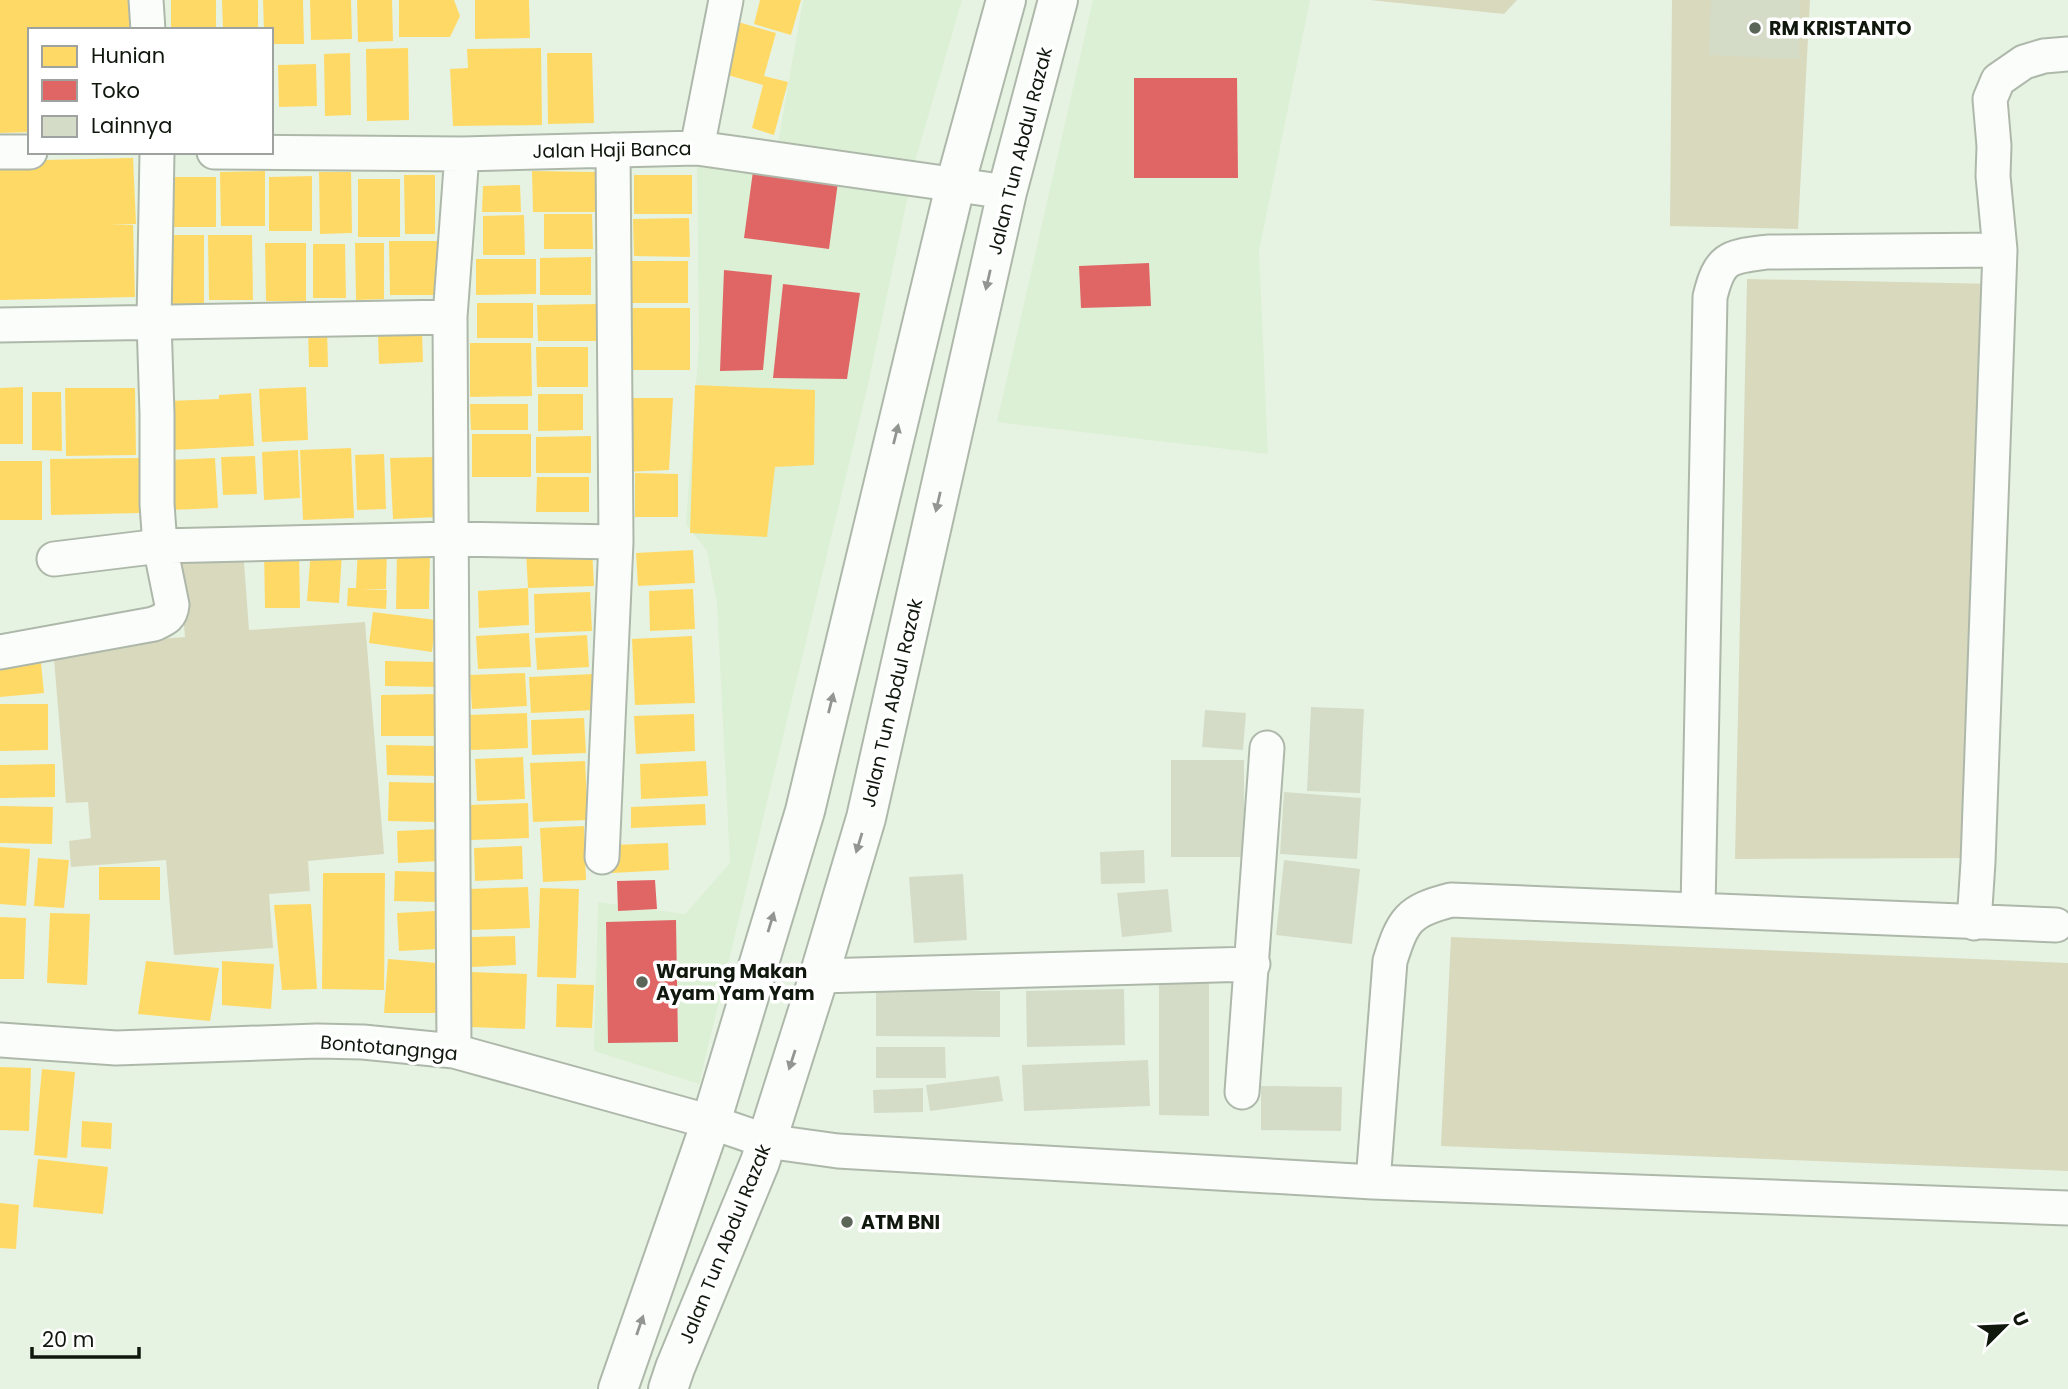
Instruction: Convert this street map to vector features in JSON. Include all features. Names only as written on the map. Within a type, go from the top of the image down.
[{"type":"main road","points":[[618,1389],[711,1122],[805,811],[956,186],[1006,0]]},
{"type":"main road","name":"Jalan Tun Abdul Razak","points":[[668,1389],[760,1162],[866,818],[1007,192],[1058,0]]},
{"type":"street","points":[[146,0],[148,28]]},
{"type":"street","points":[[698,148],[726,0]]},
{"type":"street","points":[[1974,923],[2000,250],[1990,99],[1998,80],[2024,62],[2044,56],[2068,54]]},
{"type":"street","name":"Jalan Haji Banca","points":[[273,152],[463,154],[698,148],[1007,192]]},
{"type":"street","points":[[602,857],[616,542],[613,150]]},
{"type":"street","points":[[0,152],[28,152]]},
{"type":"street","points":[[0,652],[154,624],[169,617],[172,612],[160,546],[157,504],[154,321],[156,154]]},
{"type":"street","points":[[454,1051],[450,317],[463,154]]},
{"type":"street","points":[[1698,909],[1710,297],[1714,278],[1720,265],[1740,256],[1768,252],[2000,250]]},
{"type":"street","points":[[0,325],[450,317]]},
{"type":"street","points":[[54,559],[160,546],[452,538],[616,542]]},
{"type":"street","points":[[1242,1092],[1267,748]]},
{"type":"street","points":[[1373,1182],[1390,961],[1400,930],[1414,915],[1430,905],[1451,900],[2056,925]]},
{"type":"street","points":[[819,976],[1253,964]]},
{"type":"street","name":"Bontotangnga","points":[[0,1040],[116,1048],[317,1041],[363,1042],[454,1051],[711,1122],[766,1140],[838,1151],[1373,1182],[2068,1208]]},
{"type":"shaded area","points":[[803,0],[962,0],[916,158],[868,385],[699,1084],[594,1051],[598,902],[685,914],[730,863],[717,604],[707,551],[686,524],[699,343],[697,159],[774,166]]},
{"type":"shaded area","points":[[1093,0],[1310,0],[1259,251],[1268,454],[997,422]]},
{"type":"shaded area","points":[[1370,0],[1517,0],[1504,14]]},
{"type":"shaded area","points":[[1672,0],[1810,0],[1798,229],[1670,226]]},
{"type":"shaded area","points":[[1747,279],[1999,284],[1976,858],[1735,859]]},
{"type":"shaded area","points":[[243,549],[249,630],[365,622],[384,854],[308,861],[310,891],[269,894],[273,948],[174,955],[166,860],[71,867],[69,841],[91,838],[88,802],[66,803],[53,647],[185,637],[178,553]]},
{"type":"shaded area","points":[[1451,937],[2068,963],[2068,1171],[1441,1146]]},
{"type":"building: Hunian","points":[[0,0],[133,0],[134,28],[28,28],[28,132],[0,133]]},
{"type":"building: Hunian","points":[[171,0],[216,0],[216,28],[171,28]]},
{"type":"building: Hunian","points":[[222,0],[258,0],[258,28],[223,28]]},
{"type":"building: Hunian","points":[[263,0],[303,0],[304,44],[273,44],[273,28],[264,28]]},
{"type":"building: Hunian","points":[[310,0],[351,0],[352,39],[311,40]]},
{"type":"building: Hunian","points":[[357,0],[392,0],[393,41],[358,42]]},
{"type":"building: Hunian","points":[[399,0],[454,0],[460,16],[450,37],[399,37]]},
{"type":"building: Hunian","points":[[475,0],[529,0],[530,38],[475,39]]},
{"type":"building: Hunian","points":[[760,0],[801,0],[791,35],[754,24]]},
{"type":"building: Hunian","points":[[738,22],[776,33],[764,76],[788,82],[774,135],[752,128],[763,85],[724,74]]},
{"type":"building: Hunian","points":[[408,48],[409,120],[367,121],[366,49]]},
{"type":"building: Hunian","points":[[541,48],[542,125],[453,126],[450,69],[468,68],[467,49]]},
{"type":"building: Hunian","points":[[350,53],[351,115],[325,116],[324,54]]},
{"type":"building: Hunian","points":[[547,53],[592,53],[594,123],[548,124]]},
{"type":"building: Hunian","points":[[316,64],[317,106],[279,107],[278,65]]},
{"type":"building: Hunian","points":[[133,158],[136,224],[109,225],[133,225],[135,297],[0,300],[0,161]]},
{"type":"building: Hunian","points":[[265,171],[265,226],[221,226],[220,172]]},
{"type":"building: Hunian","points":[[532,171],[598,172],[598,212],[533,212]]},
{"type":"building: Hunian","points":[[319,172],[351,172],[352,233],[320,234]]},
{"type":"building: Hunian","points":[[404,175],[435,175],[435,234],[405,234]]},
{"type":"building: Hunian","points":[[634,175],[692,175],[692,214],[634,214]]},
{"type":"building: Hunian","points":[[312,176],[312,231],[269,231],[269,177]]},
{"type":"building: Hunian","points":[[172,177],[216,177],[216,227],[172,227]]},
{"type":"building: Hunian","points":[[358,179],[400,179],[400,237],[358,237]]},
{"type":"building: Hunian","points":[[520,185],[521,212],[482,212],[483,186]]},
{"type":"building: Hunian","points":[[544,214],[592,214],[593,249],[544,249]]},
{"type":"building: Hunian","points":[[524,215],[525,255],[483,255],[483,216]]},
{"type":"building: Hunian","points":[[689,218],[690,257],[634,256],[633,219]]},
{"type":"building: Hunian","points":[[170,235],[204,235],[204,305],[171,305]]},
{"type":"building: Hunian","points":[[208,235],[252,235],[253,300],[209,300]]},
{"type":"building: Hunian","points":[[389,241],[438,241],[438,295],[390,295]]},
{"type":"building: Hunian","points":[[265,243],[306,243],[306,301],[266,301]]},
{"type":"building: Hunian","points":[[355,243],[384,243],[384,299],[356,300]]},
{"type":"building: Hunian","points":[[313,244],[345,244],[346,298],[313,298]]},
{"type":"building: Hunian","points":[[591,257],[591,295],[540,295],[540,258]]},
{"type":"building: Hunian","points":[[476,259],[536,259],[536,294],[476,295]]},
{"type":"building: Hunian","points":[[631,261],[688,261],[688,303],[631,303]]},
{"type":"building: Hunian","points":[[477,303],[533,303],[533,338],[477,338]]},
{"type":"building: Hunian","points":[[596,304],[596,341],[538,341],[537,305]]},
{"type":"building: Hunian","points":[[627,308],[690,308],[690,370],[627,370]]},
{"type":"building: Hunian","points":[[308,326],[327,326],[328,367],[309,367]]},
{"type":"building: Hunian","points":[[422,332],[423,362],[379,364],[378,334]]},
{"type":"building: Hunian","points":[[470,343],[531,343],[532,396],[470,397]]},
{"type":"building: Hunian","points":[[536,347],[588,347],[588,387],[537,387]]},
{"type":"building: Hunian","points":[[695,385],[815,390],[814,465],[775,467],[767,537],[690,533]]},
{"type":"building: Hunian","points":[[23,387],[23,444],[0,444],[0,388]]},
{"type":"building: Hunian","points":[[306,387],[308,440],[262,442],[259,389]]},
{"type":"building: Hunian","points":[[65,388],[135,388],[136,455],[66,456]]},
{"type":"building: Hunian","points":[[32,392],[61,392],[62,451],[32,450]]},
{"type":"building: Hunian","points":[[251,393],[254,446],[171,450],[169,401],[219,399],[219,395]]},
{"type":"building: Hunian","points":[[538,394],[583,394],[583,430],[538,431]]},
{"type":"building: Hunian","points":[[625,398],[673,398],[669,470],[625,472]]},
{"type":"building: Hunian","points":[[470,404],[528,404],[528,430],[471,430]]},
{"type":"building: Hunian","points":[[472,434],[531,434],[531,477],[472,477]]},
{"type":"building: Hunian","points":[[591,436],[591,473],[536,473],[536,437]]},
{"type":"building: Hunian","points":[[351,448],[354,518],[303,520],[300,450]]},
{"type":"building: Hunian","points":[[298,450],[300,498],[264,500],[262,452]]},
{"type":"building: Hunian","points":[[384,454],[386,509],[357,510],[355,455]]},
{"type":"building: Hunian","points":[[255,456],[257,494],[223,495],[221,457]]},
{"type":"building: Hunian","points":[[435,457],[438,517],[393,519],[390,458]]},
{"type":"building: Hunian","points":[[139,458],[140,513],[51,515],[50,459]]},
{"type":"building: Hunian","points":[[215,458],[218,508],[171,510],[169,460]]},
{"type":"building: Hunian","points":[[0,461],[42,461],[42,520],[0,520]]},
{"type":"building: Hunian","points":[[635,473],[678,474],[678,517],[635,517]]},
{"type":"building: Hunian","points":[[537,477],[589,477],[589,512],[536,512]]},
{"type":"building: Hunian","points":[[358,545],[387,546],[386,589],[361,589],[387,590],[386,609],[347,606],[348,588],[356,588]]},
{"type":"building: Hunian","points":[[592,548],[594,586],[528,588],[526,551]]},
{"type":"building: Hunian","points":[[264,549],[299,549],[300,608],[265,608]]},
{"type":"building: Hunian","points":[[311,549],[342,552],[339,603],[307,601]]},
{"type":"building: Hunian","points":[[397,549],[430,550],[429,609],[396,609]]},
{"type":"building: Hunian","points":[[693,550],[695,583],[638,586],[636,553]]},
{"type":"building: Hunian","points":[[528,588],[529,625],[479,628],[478,591]]},
{"type":"building: Hunian","points":[[693,589],[695,629],[650,631],[649,591]]},
{"type":"building: Hunian","points":[[590,592],[592,631],[535,633],[534,594]]},
{"type":"building: Hunian","points":[[373,612],[436,620],[432,652],[369,643]]},
{"type":"building: Hunian","points":[[529,633],[531,667],[478,669],[476,636]]},
{"type":"building: Hunian","points":[[587,635],[589,667],[537,670],[535,638]]},
{"type":"building: Hunian","points":[[692,636],[695,703],[635,705],[632,639]]},
{"type":"building: Hunian","points":[[40,653],[44,693],[0,697],[0,657]]},
{"type":"building: Hunian","points":[[385,661],[438,662],[437,687],[385,686]]},
{"type":"building: Hunian","points":[[525,673],[527,706],[472,709],[470,675]]},
{"type":"building: Hunian","points":[[593,674],[595,710],[531,713],[529,677]]},
{"type":"building: Hunian","points":[[438,694],[439,736],[381,736],[381,695]]},
{"type":"building: Hunian","points":[[0,704],[48,704],[48,750],[0,751]]},
{"type":"building: Hunian","points":[[527,713],[528,748],[471,750],[469,715]]},
{"type":"building: Hunian","points":[[694,714],[695,751],[636,754],[634,716]]},
{"type":"building: Hunian","points":[[584,718],[586,753],[532,755],[531,720]]},
{"type":"building: Hunian","points":[[386,745],[437,746],[437,776],[387,775]]},
{"type":"building: Hunian","points":[[523,757],[525,799],[477,801],[475,759]]},
{"type":"building: Hunian","points":[[585,761],[588,820],[533,822],[530,763]]},
{"type":"building: Hunian","points":[[706,761],[708,796],[641,799],[640,764]]},
{"type":"building: Hunian","points":[[55,764],[55,797],[0,798],[0,765]]},
{"type":"building: Hunian","points":[[389,782],[436,783],[435,822],[388,821]]},
{"type":"building: Hunian","points":[[528,803],[529,838],[470,840],[469,805]]},
{"type":"building: Hunian","points":[[705,804],[706,825],[631,828],[631,807]]},
{"type":"building: Hunian","points":[[0,806],[53,807],[52,844],[0,843]]},
{"type":"building: Hunian","points":[[584,826],[586,880],[543,882],[540,828]]},
{"type":"building: Hunian","points":[[441,829],[442,861],[398,863],[397,831]]},
{"type":"building: Hunian","points":[[668,843],[669,870],[612,873],[612,845]]},
{"type":"building: Hunian","points":[[522,846],[523,879],[475,881],[474,848]]},
{"type":"building: Hunian","points":[[0,847],[30,849],[26,906],[0,904]]},
{"type":"building: Hunian","points":[[38,858],[69,860],[64,908],[34,906]]},
{"type":"building: Hunian","points":[[99,867],[160,867],[160,900],[99,900]]},
{"type":"building: Hunian","points":[[395,871],[438,872],[438,902],[394,901]]},
{"type":"building: Hunian","points":[[323,873],[385,873],[384,990],[322,989]]},
{"type":"building: Hunian","points":[[528,887],[530,928],[470,930],[468,889]]},
{"type":"building: Hunian","points":[[540,888],[579,889],[576,978],[537,977]]},
{"type":"building: Hunian","points":[[311,904],[317,989],[282,990],[274,905]]},
{"type":"building: Hunian","points":[[435,911],[437,949],[399,951],[397,913]]},
{"type":"building: Hunian","points":[[50,913],[90,914],[87,985],[47,983]]},
{"type":"building: Hunian","points":[[0,917],[26,918],[24,979],[0,979]]},
{"type":"building: Hunian","points":[[515,936],[516,965],[472,967],[471,937]]},
{"type":"building: Hunian","points":[[388,959],[449,964],[445,1013],[384,1013]]},
{"type":"building: Hunian","points":[[146,961],[219,968],[210,1021],[138,1014]]},
{"type":"building: Hunian","points":[[222,961],[274,964],[271,1009],[222,1005]]},
{"type":"building: Hunian","points":[[472,972],[527,974],[525,1029],[470,1027]]},
{"type":"building: Hunian","points":[[557,984],[594,985],[592,1028],[556,1027]]},
{"type":"building: Hunian","points":[[0,1067],[31,1068],[29,1131],[0,1130]]},
{"type":"building: Hunian","points":[[42,1069],[75,1072],[67,1158],[34,1155]]},
{"type":"building: Hunian","points":[[82,1121],[112,1123],[111,1149],[81,1147]]},
{"type":"building: Hunian","points":[[38,1159],[108,1167],[103,1214],[33,1207]]},
{"type":"building: Hunian","points":[[0,1203],[19,1205],[16,1249],[0,1248]]},
{"type":"building: Toko","points":[[1134,78],[1237,78],[1238,178],[1134,178]]},
{"type":"building: Toko","points":[[753,171],[838,182],[829,249],[744,238]]},
{"type":"building: Toko","points":[[1149,263],[1151,306],[1081,308],[1079,266]]},
{"type":"building: Toko","points":[[724,270],[772,275],[763,370],[720,371]]},
{"type":"building: Toko","points":[[783,284],[860,293],[847,379],[773,378]]},
{"type":"building: Toko","points":[[655,880],[657,909],[618,911],[617,881]]},
{"type":"building: Toko","name":"Warung Makan Ayam Yam Yam","points":[[676,920],[678,1042],[608,1043],[606,922]]},
{"type":"building: Lainnya","name":"RM KRISTANTO","points":[[1711,0],[1800,0],[1799,59],[1709,55]]},
{"type":"building: Lainnya","points":[[1311,707],[1364,709],[1360,793],[1307,791]]},
{"type":"building: Lainnya","points":[[1205,710],[1246,713],[1243,750],[1202,747]]},
{"type":"building: Lainnya","points":[[1171,760],[1244,760],[1244,857],[1171,857]]},
{"type":"building: Lainnya","points":[[1284,792],[1361,798],[1357,859],[1280,854]]},
{"type":"building: Lainnya","points":[[1144,850],[1145,883],[1101,884],[1100,852]]},
{"type":"building: Lainnya","points":[[1284,860],[1360,869],[1352,944],[1276,935]]},
{"type":"building: Lainnya","points":[[963,874],[967,940],[914,943],[909,877]]},
{"type":"building: Lainnya","points":[[1168,889],[1172,932],[1122,937],[1117,893]]},
{"type":"building: Lainnya","points":[[1159,980],[1209,981],[1209,1116],[1159,1115]]},
{"type":"building: Lainnya","points":[[1124,989],[1125,1045],[1027,1047],[1026,991]]},
{"type":"building: Lainnya","points":[[876,990],[1000,991],[1000,1037],[876,1036]]},
{"type":"building: Lainnya","points":[[876,1047],[945,1047],[946,1078],[876,1078]]},
{"type":"building: Lainnya","points":[[1148,1060],[1150,1106],[1024,1111],[1022,1065]]},
{"type":"building: Lainnya","points":[[999,1076],[1003,1101],[930,1111],[926,1085]]},
{"type":"building: Lainnya","points":[[1261,1086],[1342,1087],[1341,1131],[1261,1130]]},
{"type":"building: Lainnya","points":[[923,1088],[923,1112],[874,1113],[873,1090]]},
{"type":"place","name":"RM KRISTANTO","points":[[1755,28]]},
{"type":"place","name":"Warung Makan Ayam Yam Yam","points":[[642,982]]},
{"type":"place","name":"ATM BNI","points":[[847,1222]]}]
